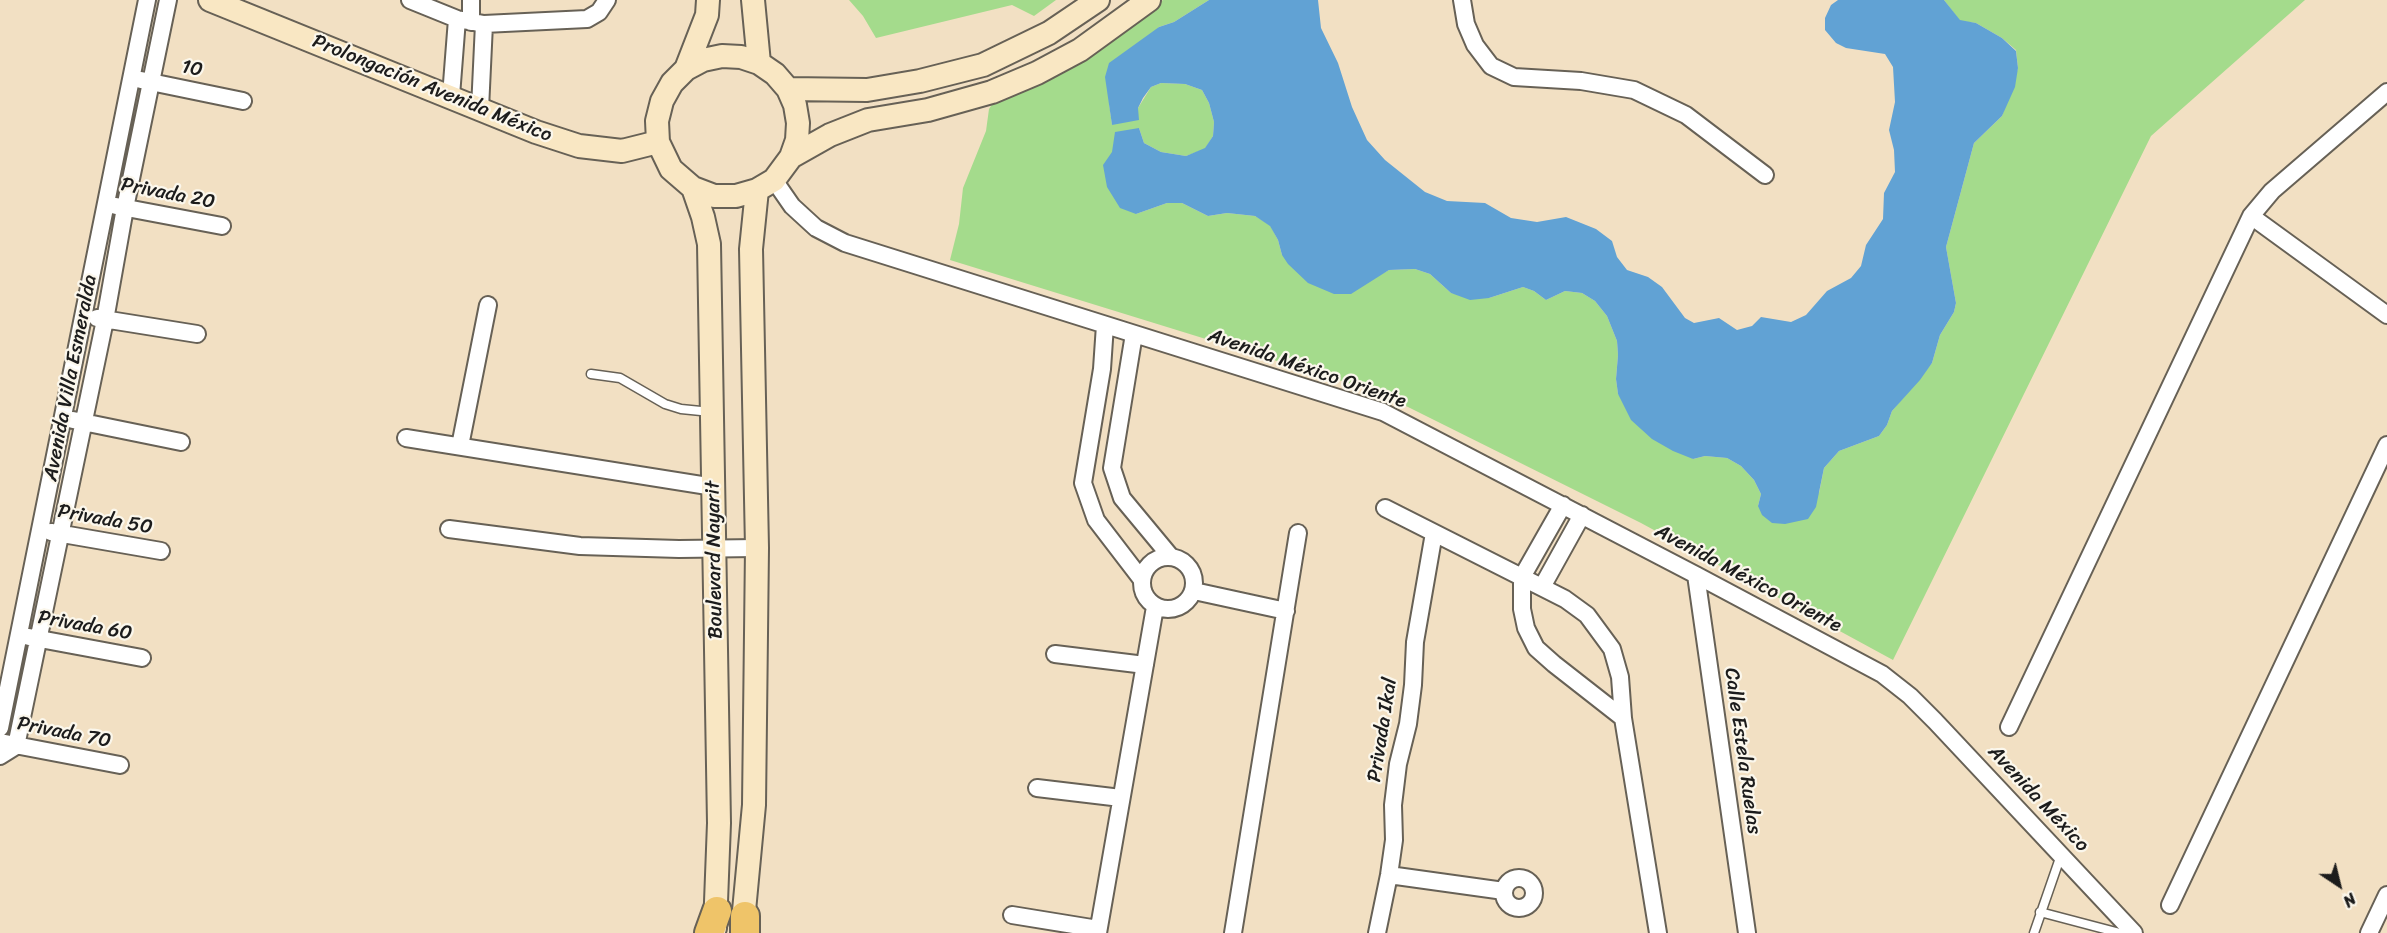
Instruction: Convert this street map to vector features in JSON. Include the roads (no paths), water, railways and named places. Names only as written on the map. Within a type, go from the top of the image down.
[{"type":"street","name":"Avenida Villa Esmeralda","points":[[0,728],[147,0]]},
{"type":"street","name":"Avenida Villa Esmeralda","points":[[8,744],[39,639],[168,0]]},
{"type":"street","name":"Prolongación Avenida México","points":[[210,0],[536,132],[579,146],[622,151],[658,142]]},
{"type":"street","points":[[410,0],[471,22],[587,19],[599,12],[607,0]]},
{"type":"street","points":[[471,0],[471,22],[480,109]]},
{"type":"street","points":[[687,69],[707,15],[708,0]]},
{"type":"street","points":[[753,0],[759,63]]},
{"type":"street","points":[[788,88],[867,90],[920,81],[983,65],[1049,33],[1098,0]]},
{"type":"street","points":[[791,157],[797,140],[798,123],[795,105],[788,88],[775,74],[759,63],[741,57],[722,56],[703,60],[687,69],[672,83],[662,101],[657,121],[658,142],[671,169],[693,188],[714,196],[736,196],[765,185],[791,157],[830,135],[868,120],[928,110],[992,92],[1037,73],[1080,50],[1149,0]]},
{"type":"street","points":[[1462,0],[1466,24],[1475,45],[1491,66],[1514,77],[1581,81],[1634,90],[1686,115],[1765,175]]},
{"type":"street","points":[[451,96],[471,22]]},
{"type":"street","points":[[983,65],[992,92]]},
{"type":"street","name":"10","points":[[132,78],[243,101]]},
{"type":"street","points":[[2009,727],[2251,216],[2272,191],[2387,92]]},
{"type":"street","name":"Boulevard Nayarit","points":[[744,927],[754,805],[757,548],[751,249],[765,185]]},
{"type":"street","name":"Avenida México Oriente","points":[[765,185],[816,228],[845,243],[1383,412],[1882,674],[1910,696]]},
{"type":"street","name":"Boulevard Nayarit","points":[[693,188],[704,217],[709,244],[719,823],[713,926]]},
{"type":"street","name":"Privada 20","points":[[106,203],[222,226]]},
{"type":"street","points":[[2251,216],[2387,315]]},
{"type":"street","points":[[460,446],[488,305]]},
{"type":"street","points":[[84,316],[197,334]]},
{"type":"street","points":[[1105,325],[1101,369],[1083,483],[1096,520],[1142,580],[1145,595],[1155,607],[1170,610],[1185,604],[1194,591],[1194,576],[1185,563],[1171,557],[1122,498],[1112,468],[1134,334]]},
{"type":"street","points":[[63,418],[181,442]]},
{"type":"street","points":[[406,438],[714,486]]},
{"type":"street","points":[[2170,905],[2387,445]]},
{"type":"street","points":[[1563,505],[1522,577],[1522,609],[1526,628],[1536,648],[1623,718]]},
{"type":"street","points":[[1384,508],[1565,599],[1587,615],[1612,650],[1620,677],[1623,718],[1658,933]]},
{"type":"street","points":[[1542,587],[1582,515]]},
{"type":"street","points":[[449,529],[580,546],[757,548]]},
{"type":"street","name":"Privada 50","points":[[41,531],[161,551]]},
{"type":"street","points":[[1233,933],[1299,533]]},
{"type":"street","name":"Privada Ikal","points":[[1377,933],[1394,840],[1393,805],[1398,764],[1408,724],[1415,642],[1434,533]]},
{"type":"street","points":[[1142,580],[1147,568],[1158,559],[1171,557]]},
{"type":"street","name":"Calle Estela Ruelas","points":[[1696,575],[1747,933]]},
{"type":"street","points":[[1194,591],[1286,611]]},
{"type":"street","points":[[1012,915],[1098,931],[1155,607]]},
{"type":"street","name":"Privada 60","points":[[20,636],[142,658]]},
{"type":"street","points":[[1055,654],[1145,665]]},
{"type":"street","name":"Avenida México","points":[[1910,696],[2062,854],[2134,933]]},
{"type":"street","points":[[0,756],[8,744]]},
{"type":"street","name":"Privada 70","points":[[8,744],[120,765]]},
{"type":"street","points":[[1037,788],[1122,798]]},
{"type":"street","points":[[1389,875],[1503,891]]},
{"type":"street","points":[[2369,933],[2387,896]]},
{"type":"lane","points":[[591,374],[620,378],[665,404],[681,409],[711,412]]},
{"type":"lane","points":[[2034,933],[2062,854]]},
{"type":"lane","points":[[2040,912],[2120,933]]},
{"type":"water","points":[[1209,0],[1318,0],[1321,28],[1338,63],[1352,107],[1367,140],[1385,160],[1425,192],[1447,201],[1485,203],[1511,218],[1537,222],[1566,217],[1596,229],[1612,241],[1617,257],[1627,270],[1648,277],[1662,287],[1685,318],[1694,323],[1719,318],[1737,330],[1752,326],[1761,317],[1791,322],[1806,315],[1827,291],[1851,278],[1861,266],[1866,245],[1883,219],[1884,193],[1895,172],[1894,150],[1889,130],[1895,102],[1893,67],[1885,54],[1846,48],[1836,43],[1825,30],[1825,18],[1831,5],[1838,0],[1944,0],[1960,20],[1976,23],[2002,38],[2016,51],[2018,68],[2015,87],[2002,116],[1974,143],[1946,247],[1956,303],[1954,312],[1940,335],[1932,363],[1892,411],[1887,425],[1879,436],[1839,451],[1824,468],[1816,507],[1808,519],[1785,524],[1772,523],[1762,515],[1758,506],[1761,494],[1754,480],[1741,466],[1727,458],[1705,456],[1693,459],[1673,451],[1652,439],[1631,420],[1618,394],[1617,341],[1607,316],[1595,301],[1582,293],[1565,291],[1546,300],[1534,291],[1523,287],[1489,298],[1470,300],[1451,293],[1430,274],[1415,269],[1389,270],[1351,294],[1334,294],[1308,283],[1288,264],[1270,226],[1255,216],[1227,213],[1208,216],[1182,203],[1167,203],[1136,214],[1120,208],[1107,187],[1103,165],[1112,152],[1115,132],[1139,128],[1144,143],[1161,152],[1186,156],[1205,148],[1213,136],[1214,122],[1209,103],[1202,90],[1185,84],[1161,83],[1151,87],[1143,98],[1138,108],[1139,120],[1112,125],[1105,77],[1109,63],[1159,27],[1174,22]]}]
